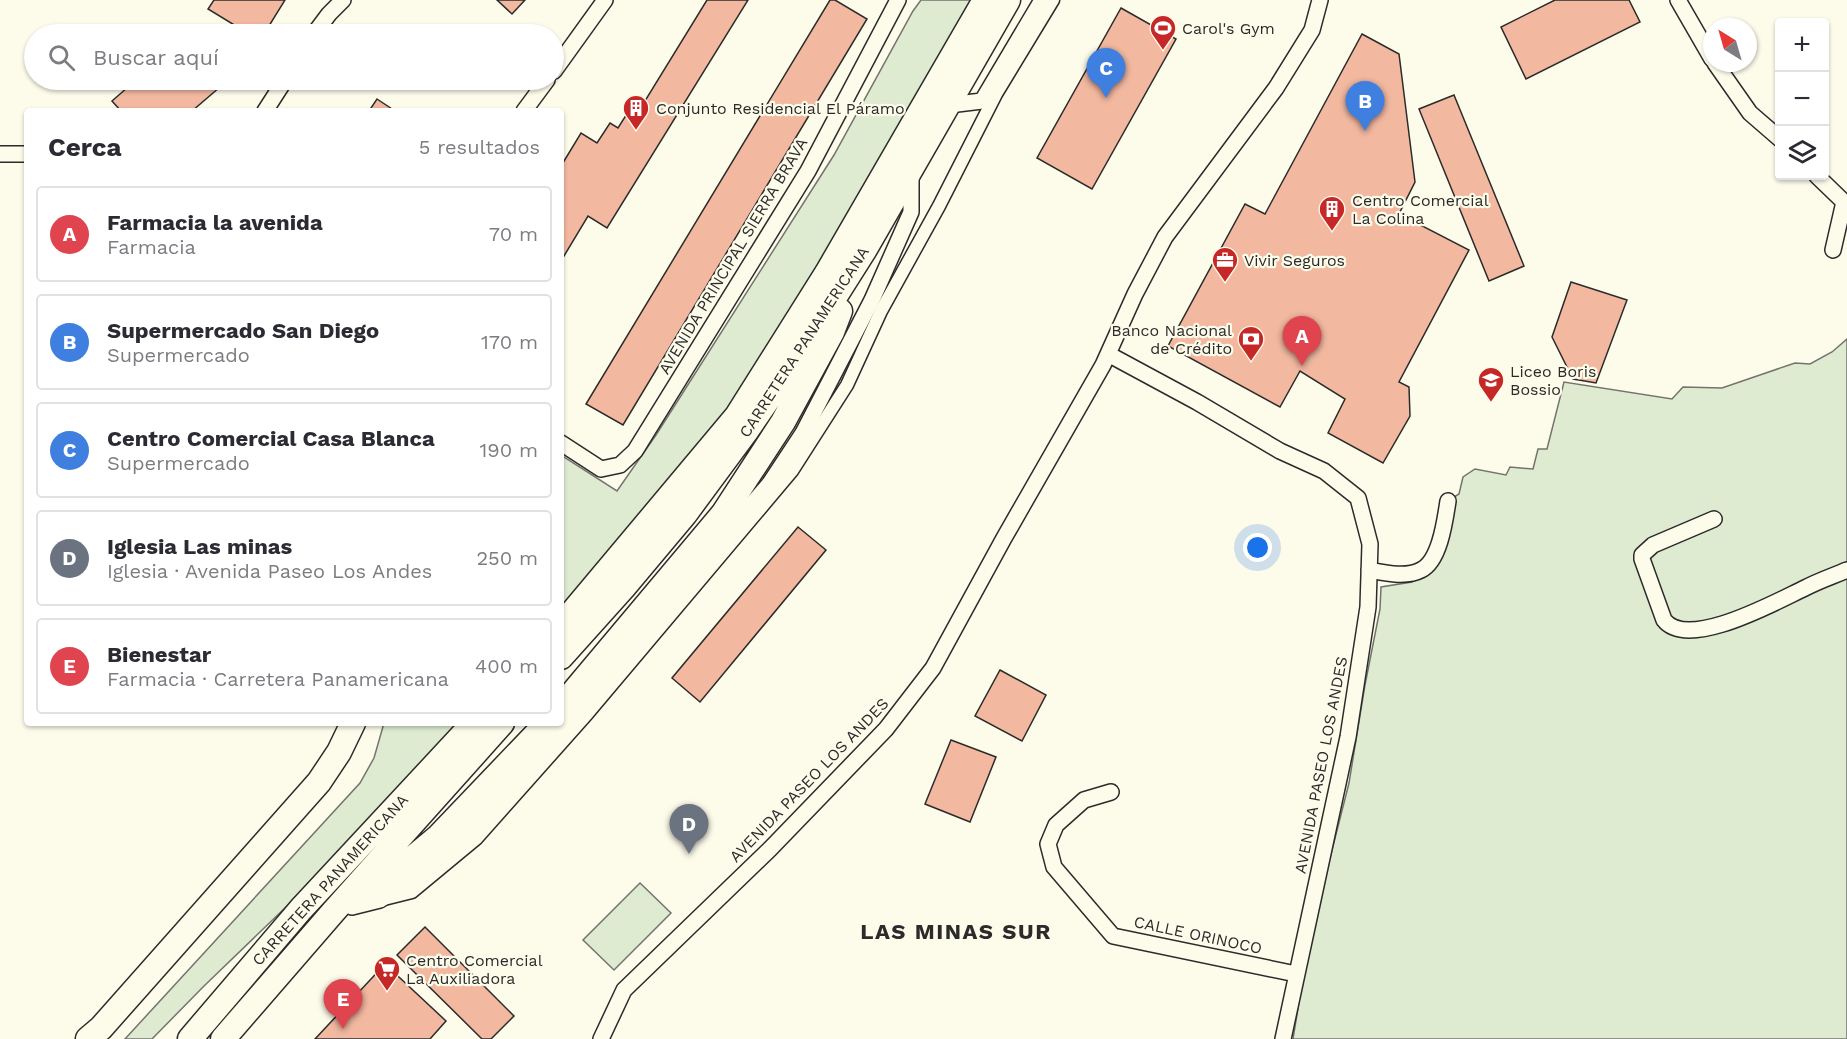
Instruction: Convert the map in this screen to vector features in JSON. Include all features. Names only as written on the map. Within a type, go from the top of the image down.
[{"type":"main road","name":"CARRETERA PANAMERICANA","points":[[564,623],[738,416],[827,273],[985,0]]},
{"type":"main road","name":"CARRETERA PANAMERICANA","points":[[564,654],[685,514],[791,366],[865,249],[1008,0]]},
{"type":"main road","points":[[564,701],[723,514],[783,422],[832,332],[865,249]]},
{"type":"main road","points":[[339,752],[343,726]]},
{"type":"main road","points":[[88,1039],[308,795],[339,752],[352,726]]},
{"type":"main road","name":"CARRETERA PANAMERICANA","points":[[189,1039],[301,909],[471,726]]},
{"type":"main road","name":"CARRETERA PANAMERICANA","points":[[223,1039],[499,726]]},
{"type":"main road","points":[[334,911],[395,873],[438,837],[542,726]]},
{"type":"main road","points":[[172,1039],[301,909]]},
{"type":"street","points":[[322,24],[343,0]]},
{"type":"street","points":[[564,56],[605,0]]},
{"type":"street","name":"AVENIDA PRINCIPAL SIERRA BRAVA","points":[[564,445],[601,469],[620,465],[636,451],[808,171],[898,0]]},
{"type":"street","points":[[949,105],[982,101],[1042,0]]},
{"type":"street","points":[[334,911],[412,892],[476,839],[588,713],[792,471],[847,386],[882,311],[996,94],[1053,0]]},
{"type":"street","points":[[1105,360],[1135,294],[1165,237],[1276,88],[1312,30],[1320,0]]},
{"type":"street","points":[[1678,0],[1703,43]]},
{"type":"street","points":[[1721,72],[1750,112],[1775,135]]},
{"type":"street","points":[[267,108],[279,90]]},
{"type":"street","points":[[526,108],[540,90]]},
{"type":"street","points":[[0,154],[24,153]]},
{"type":"street","points":[[564,722],[771,483],[803,433],[872,300],[911,212],[911,167]]},
{"type":"street","points":[[1821,180],[1845,204],[1833,250]]},
{"type":"street","name":"AVENIDA PASEO LOS ANDES","points":[[601,1039],[624,990],[770,849],[886,729],[933,668],[1105,360],[1197,402],[1280,451],[1324,471],[1358,498],[1370,544],[1368,607],[1348,737],[1282,1039]]},
{"type":"street","points":[[1369,570],[1394,574],[1422,570],[1435,557],[1448,501]]},
{"type":"street","points":[[1714,519],[1653,545],[1642,555],[1664,620],[1680,630],[1700,629],[1722,624],[1847,570]]},
{"type":"street","points":[[380,900],[444,855],[484,815],[561,726]]},
{"type":"street","name":"CALLE ORINOCO","points":[[1111,792],[1084,800],[1056,825],[1048,844],[1054,867],[1113,936],[1296,974]]},
{"type":"green space","points":[[921,0],[974,0],[791,315],[714,433],[564,605],[564,457],[617,491],[656,435],[834,155]]},
{"type":"green space","points":[[1847,339],[1847,1039],[1293,1039],[1329,862],[1349,783],[1380,609],[1381,587],[1412,582],[1435,557],[1448,501],[1459,494],[1463,477],[1475,469],[1506,475],[1510,467],[1533,469],[1538,449],[1547,449],[1564,382],[1672,399],[1683,387],[1722,388],[1795,363],[1810,364],[1832,352]]},
{"type":"green space","points":[[383,726],[455,726],[287,906],[152,1039],[125,1039],[360,783],[374,758]]},
{"type":"green space","points":[[640,883],[671,913],[614,970],[583,940]]},
{"type":"building","points":[[214,0],[285,0],[270,24],[233,24],[208,9]]},
{"type":"building","points":[[497,0],[525,0],[512,14]]},
{"type":"building","name":"Conjunto Residencial El Páramo","points":[[707,0],[748,0],[607,228],[588,216],[564,256],[564,161],[581,133],[597,143],[610,123],[618,128],[630,109],[637,114]]},
{"type":"building","points":[[830,0],[835,0],[867,19],[623,425],[586,404]]},
{"type":"building","points":[[1555,0],[1629,0],[1640,22],[1526,79],[1501,27]]},
{"type":"building","points":[[1121,8],[1176,39],[1092,189],[1037,158]]},
{"type":"building","name":"Centro Comercial La Colina","points":[[1362,34],[1399,54],[1415,182],[1399,214],[1469,250],[1399,382],[1409,387],[1410,416],[1383,463],[1328,433],[1345,399],[1300,371],[1280,407],[1168,346],[1245,204],[1265,214]]},
{"type":"building","points":[[125,90],[216,90],[196,108],[118,108],[112,101]]},
{"type":"building","points":[[1454,95],[1524,266],[1489,281],[1419,109]]},
{"type":"building","points":[[377,99],[390,108],[371,108]]},
{"type":"building","points":[[1571,282],[1627,300],[1596,383],[1573,379],[1552,337]]},
{"type":"building","points":[[798,527],[826,550],[700,702],[672,678]]},
{"type":"building","points":[[1000,670],[1046,695],[1022,741],[975,716]]},
{"type":"building","points":[[951,740],[996,757],[970,822],[925,804]]},
{"type":"building","points":[[425,927],[514,1016],[491,1039],[482,1039],[397,955]]},
{"type":"building","name":"Centro Comercial La Auxiliadora","points":[[385,964],[446,1021],[430,1039],[315,1039]]},
{"type":"place","name":"Carol's Gym","points":[[1163,51]]},
{"type":"place","name":"Centro Comercial Casa Blanca","points":[[1106,98]]},
{"type":"place","name":"Conjunto Residencial El Páramo","points":[[636,131]]},
{"type":"place","name":"Supermercado San Diego","points":[[1365,131]]},
{"type":"place","name":"Centro Comercial La Colina","points":[[1332,232]]},
{"type":"place","name":"Vivir Seguros","points":[[1225,283]]},
{"type":"place","name":"Banco Nacional de Crédito","points":[[1251,362]]},
{"type":"place","name":"Farmacia la avenida","points":[[1302,366]]},
{"type":"place","name":"Liceo Boris Bossio","points":[[1491,403]]},
{"type":"place","name":"Iglesia Las minas","points":[[689,854]]},
{"type":"place","name":"Centro Comercial La Auxiliadora","points":[[387,992]]},
{"type":"place","name":"Bienestar","points":[[343,1029]]},
{"type":"district","name":"LAS MINAS SUR","points":[[956,931]]}]
